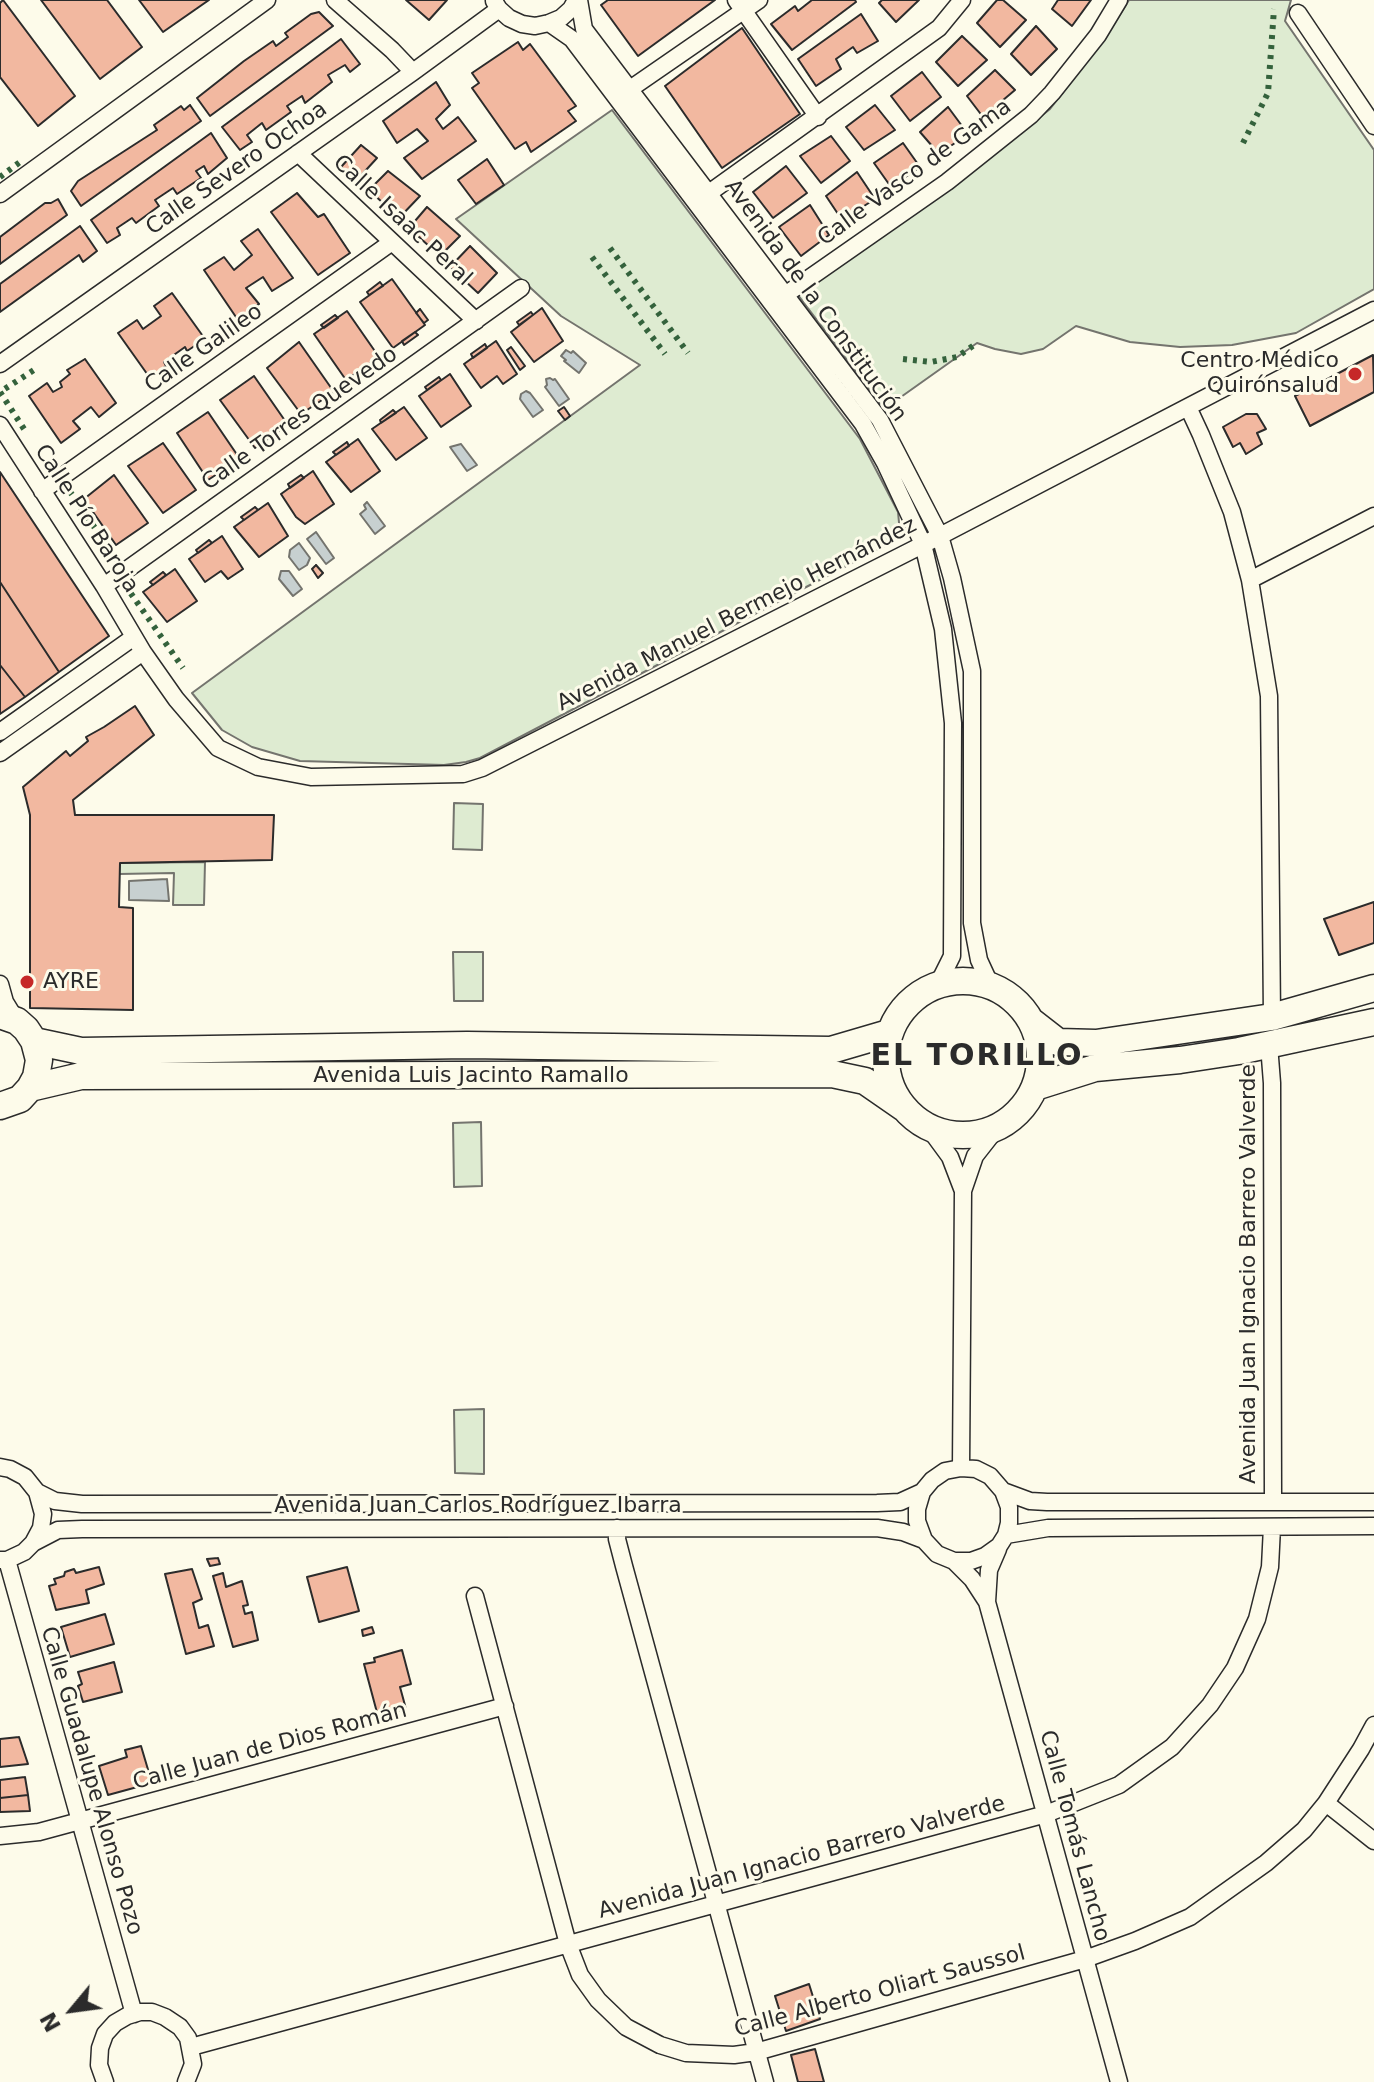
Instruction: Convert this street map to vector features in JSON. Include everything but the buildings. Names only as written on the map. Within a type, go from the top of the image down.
[{"type":"main road","points":[[1030,1021],[1041,1050],[1035,1087],[1021,1111],[997,1128],[976,1135],[951,1135],[928,1127],[904,1108],[891,1085],[885,1059],[889,1033],[900,1012],[917,995],[938,984],[956,980],[991,986],[1014,1000],[1030,1021],[1058,1042],[1096,1043],[1272,1017],[1374,988]]},
{"type":"main road","points":[[1035,1087],[1095,1068],[1180,1060],[1374,1022]]},
{"type":"main road","points":[[17,1026],[39,1060],[30,1088]]},
{"type":"main road","name":"Avenida Luis Jacinto Ramallo","points":[[17,1026],[81,1051],[467,1045],[831,1050],[889,1033]]},
{"type":"main road","name":"Avenida Luis Jacinto Ramallo","points":[[0,1106],[20,1099],[30,1088],[81,1076],[832,1074],[865,1081],[904,1108]]},
{"type":"street","points":[[0,194],[267,0]]},
{"type":"street","points":[[335,0],[413,72]]},
{"type":"street","points":[[496,4],[509,18],[535,26],[561,18],[578,0]]},
{"type":"street","name":"Avenida de la Constitución","points":[[578,0],[584,29],[880,420],[940,536],[972,671],[972,923],[979,960],[991,986]]},
{"type":"street","points":[[630,89],[740,6],[759,0]]},
{"type":"street","points":[[709,193],[939,28],[962,0]]},
{"type":"street","name":"Calle Vasco de Gama","points":[[785,295],[947,182],[1031,115],[1098,35],[1119,0]]},
{"type":"street","name":"Calle Severo Ochoa","points":[[0,364],[413,72],[496,4]]},
{"type":"street","points":[[740,6],[818,117]]},
{"type":"street","points":[[1298,13],[1374,126]]},
{"type":"street","name":"Avenida de la Constitución","points":[[549,23],[572,39],[863,424],[923,544],[943,629],[953,723],[952,956],[938,984]]},
{"type":"street","name":"Calle Isaac Peral","points":[[298,153],[476,321]]},
{"type":"street","name":"Calle Galileo","points":[[42,491],[392,242]]},
{"type":"street","name":"Calle Torres Quevedo","points":[[104,586],[521,288]]},
{"type":"street","name":"Avenida Manuel Bermejo Hernández","points":[[139,644],[176,699],[218,748],[258,767],[311,777],[463,774],[482,768],[940,536],[1374,310]]},
{"type":"street","points":[[1188,407],[1232,512],[1250,580],[1269,696],[1272,1017]]},
{"type":"street","name":"Calle Pío Baroja","points":[[0,425],[139,644]]},
{"type":"street","points":[[1250,580],[1374,516]]},
{"type":"street","points":[[0,732],[139,644]]},
{"type":"street","points":[[0,753],[139,644]]},
{"type":"street","points":[[0,984],[17,1026]]},
{"type":"street","name":"Avenida Juan Ignacio Barrero Valverde","points":[[1269,1045],[1272,1083],[1273,1502]]},
{"type":"street","points":[[928,1127],[950,1157],[963,1191]]},
{"type":"street","points":[[961,1468],[963,1191],[975,1156],[997,1128]]},
{"type":"street","points":[[0,1467],[25,1477],[37,1492],[43,1514],[41,1528],[33,1543]]},
{"type":"street","points":[[976,1469],[990,1476],[1003,1491],[1009,1507],[1009,1523],[1002,1540],[985,1556],[971,1561],[954,1561],[937,1554],[924,1540],[917,1521],[922,1492],[945,1471],[976,1469]]},
{"type":"street","points":[[1003,1491],[1030,1501],[1047,1502],[1374,1502]]},
{"type":"street","name":"Avenida Juan Carlos Rodríguez Ibarra","points":[[37,1492],[55,1501],[82,1504],[877,1503],[900,1502],[922,1492]]},
{"type":"street","points":[[1002,1540],[1048,1528],[1374,1526]]},
{"type":"street","name":"Avenida Juan Ignacio Barrero Valverde","points":[[191,2047],[1046,1814],[1119,1785],[1172,1747],[1210,1705],[1235,1668],[1257,1619],[1270,1567],[1272,1527]]},
{"type":"street","points":[[617,1528],[624,1566],[765,2082]]},
{"type":"street","name":"Avenida Juan Carlos Rodríguez Ibarra","points":[[3,1560],[24,1552],[33,1543],[58,1530],[82,1529],[877,1528],[903,1532],[924,1540]]},
{"type":"street","name":"Calle Tomás Lancho","points":[[987,1602],[989,1570],[1002,1540]]},
{"type":"street","name":"Calle Guadalupe Alonso Pozo","points":[[3,1560],[134,2014]]},
{"type":"street","name":"Calle Tomás Lancho","points":[[954,1561],[972,1579],[987,1602],[1119,2082]]},
{"type":"street","name":"Calle Alberto Oliart Saussol","points":[[475,1596],[568,1944],[580,1975],[598,2000],[626,2027],[660,2045],[686,2053],[734,2055],[756,2052],[1085,1959],[1190,1917],[1266,1863],[1304,1830],[1326,1803],[1374,1725]]},
{"type":"street","name":"Calle Juan de Dios Román","points":[[0,1836],[39,1832],[505,1706]]},
{"type":"street","points":[[1326,1803],[1374,1841]]},
{"type":"street","points":[[105,2082],[99,2065],[105,2034],[115,2023],[134,2014],[152,2012],[180,2027],[188,2038],[193,2064],[186,2082]]},
{"type":"green space","points":[[1129,0],[1291,0],[1285,21],[1374,150],[1374,289],[1296,333],[1232,345],[1180,347],[1130,342],[1076,326],[1043,349],[1021,354],[977,343],[884,409],[798,295],[949,190],[1050,109],[1106,37]]},
{"type":"green space","points":[[612,110],[860,439],[898,512],[900,533],[894,541],[480,758],[444,765],[300,761],[252,747],[222,730],[192,693],[640,365],[561,316],[456,219]]},
{"type":"green space","points":[[454,803],[483,804],[482,850],[453,849]]},
{"type":"green space","points":[[205,862],[204,905],[173,905],[174,873],[119,874],[120,863]]},
{"type":"green space","points":[[453,952],[483,952],[483,1001],[454,1001]]},
{"type":"green space","points":[[481,1122],[482,1186],[454,1187],[453,1123]]},
{"type":"green space","points":[[484,1409],[484,1474],[455,1473],[454,1410]]},
{"type":"shaded area","points":[[566,350],[573,351],[586,363],[579,373],[561,356]]},
{"type":"shaded area","points":[[546,379],[555,379],[569,399],[559,406],[545,387]]},
{"type":"shaded area","points":[[526,391],[543,410],[533,417],[520,399]]},
{"type":"shaded area","points":[[461,444],[477,465],[467,471],[450,447]]},
{"type":"shaded area","points":[[367,502],[385,526],[375,534],[360,514],[366,509],[364,505]]},
{"type":"shaded area","points":[[316,532],[334,558],[326,564],[307,539]]},
{"type":"shaded area","points":[[299,543],[310,558],[307,565],[299,570],[289,557],[290,550]]},
{"type":"shaded area","points":[[281,571],[289,571],[302,589],[293,596],[279,579]]},
{"type":"shaded area","points":[[167,879],[169,901],[129,900],[129,881]]},
{"type":"hedge","points":[[1243,143],[1268,93],[1274,9]]},
{"type":"hedge","points":[[0,177],[24,159]]},
{"type":"hedge","points":[[610,248],[688,353]]},
{"type":"hedge","points":[[592,257],[665,354]]},
{"type":"hedge","points":[[903,359],[931,362],[957,357],[977,343]]},
{"type":"hedge","points":[[24,429],[0,392],[37,368]]},
{"type":"hedge","points":[[64,483],[119,563]]},
{"type":"hedge","points":[[125,585],[183,668]]},
{"type":"place","name":"Centro Médico Quirónsalud","points":[[1355,374]]},
{"type":"place","name":"AYRE","points":[[27,982]]},
{"type":"district","name":"EL TORILLO","points":[[977,1057]]}]
